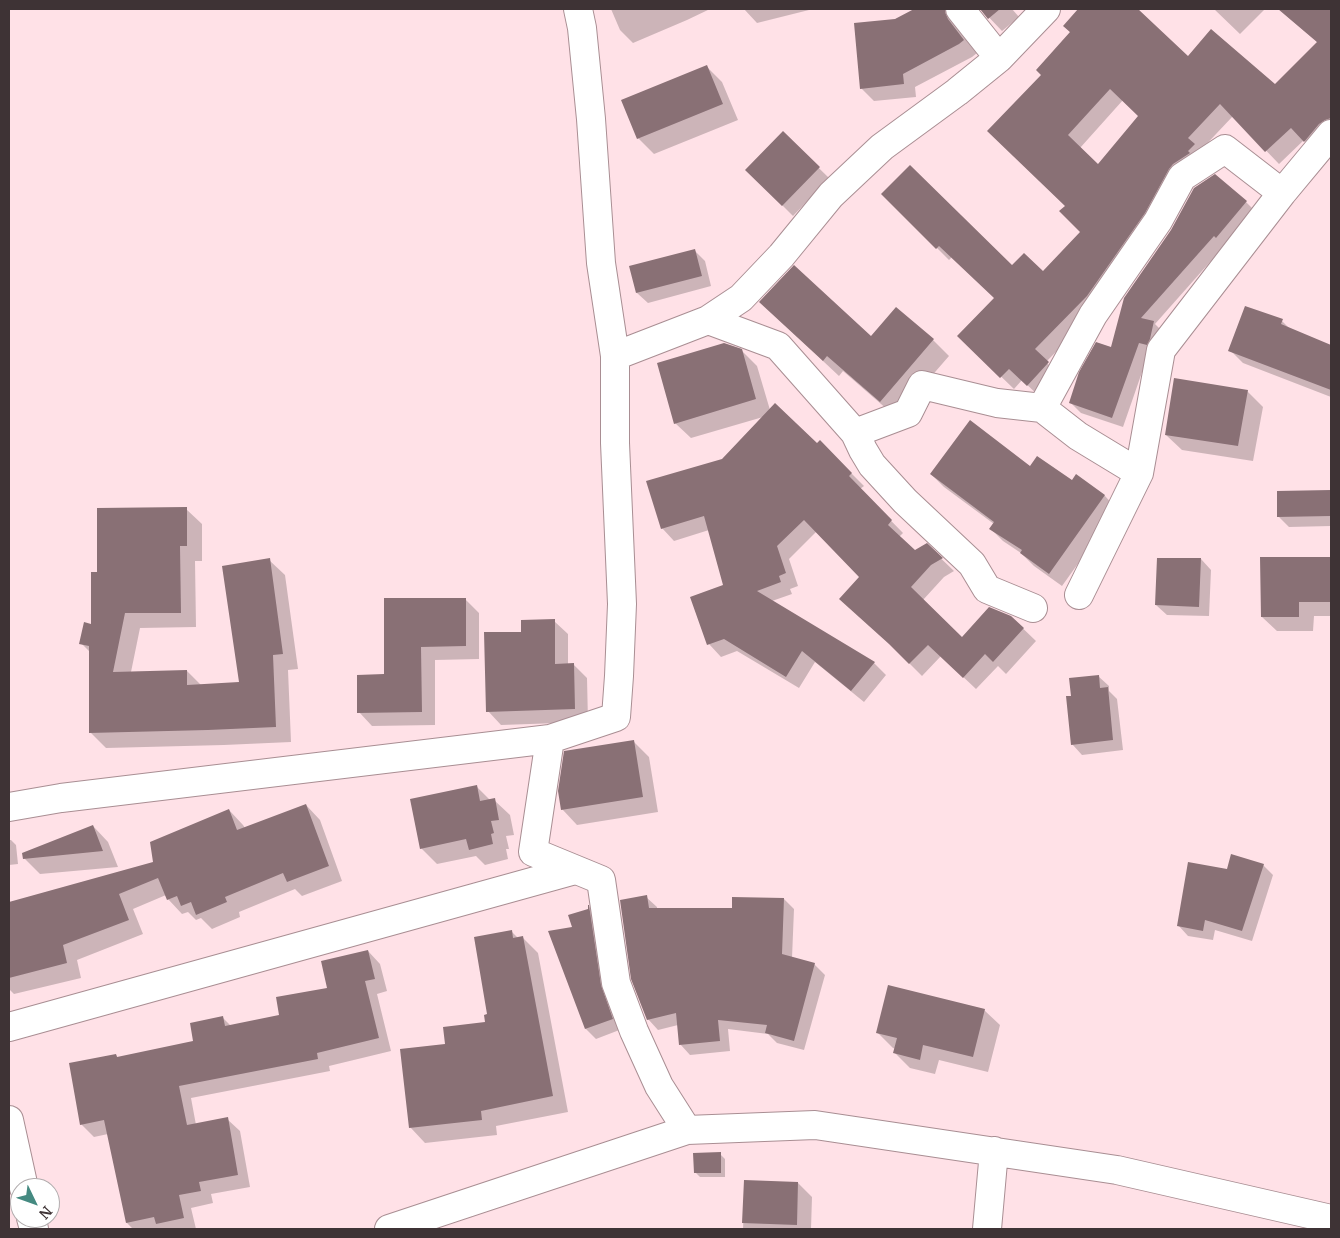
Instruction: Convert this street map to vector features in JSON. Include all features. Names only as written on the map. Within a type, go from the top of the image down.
[{"type":"street","points":[[9,807],[61,798],[550,739],[616,716],[622,604],[615,442],[615,356],[601,263],[591,119],[582,28],[578,9]]},
{"type":"street","points":[[960,9],[998,58]]},
{"type":"street","points":[[615,356],[708,320],[741,298],[782,256],[831,195],[882,147],[957,92],[998,58],[1046,9]]},
{"type":"street","points":[[1080,596],[1139,473],[1161,350],[1282,193],[1331,134]]},
{"type":"street","points":[[1042,408],[1092,315],[1158,221],[1182,177],[1225,149],[1282,193]]},
{"type":"street","points":[[708,320],[778,346],[855,433],[872,465],[905,501],[972,564],[987,589],[1033,608]]},
{"type":"street","points":[[855,433],[908,414],[922,385],[997,403],[1042,408],[1078,436],[1139,473]]},
{"type":"street","points":[[550,739],[533,852],[601,880],[616,983],[634,1031],[659,1086],[687,1130]]},
{"type":"street","points":[[9,1027],[575,870]]},
{"type":"street","points":[[9,1120],[22,1178]]},
{"type":"street","points":[[388,1229],[687,1130],[815,1125],[1117,1170],[1331,1219]]},
{"type":"street","points":[[987,1229],[994,1151]]},
{"type":"building","points":[[914,9],[945,9],[948,19],[964,40],[903,74],[904,84],[860,89],[854,23],[895,19]]},
{"type":"building","points":[[980,9],[1000,9],[988,19]]},
{"type":"building","points":[[1078,9],[1138,9],[1188,56],[1211,29],[1275,84],[1317,42],[1278,9],[1331,9],[1331,118],[1319,124],[1304,142],[1291,128],[1265,152],[1220,104],[1188,138],[1195,144],[1188,151],[1190,153],[1173,164],[1169,169],[1145,213],[1087,296],[1035,349],[1049,362],[1027,386],[1009,369],[1000,378],[957,336],[994,298],[939,246],[936,249],[881,194],[910,165],[1012,265],[1024,253],[1043,271],[1080,232],[1059,211],[1065,206],[987,131],[1041,75],[1036,70],[1070,32],[1063,26]],"holes":[[[1110,89],[1138,116],[1098,164],[1068,135]]]},
{"type":"building","points":[[707,65],[723,104],[637,139],[621,100]]},
{"type":"building","points":[[783,131],[820,167],[782,206],[745,170]]},
{"type":"building","points":[[1215,174],[1247,201],[1216,238],[1214,236],[1141,318],[1154,321],[1150,339],[1147,345],[1139,343],[1112,418],[1069,403],[1079,372],[1096,342],[1111,347],[1124,298],[1171,230],[1194,188]]},
{"type":"building","points":[[695,249],[702,276],[636,293],[629,266]]},
{"type":"building","points":[[794,265],[871,336],[896,307],[934,339],[880,402],[827,356],[823,361],[759,302]]},
{"type":"building","points":[[1245,306],[1283,319],[1281,324],[1331,345],[1331,390],[1228,351]]},
{"type":"building","points":[[724,343],[742,349],[756,399],[674,424],[657,363]]},
{"type":"building","points":[[1174,378],[1248,390],[1238,446],[1165,435]]},
{"type":"building","points":[[775,403],[817,443],[820,440],[852,473],[849,476],[892,520],[888,525],[915,550],[927,543],[943,558],[931,565],[911,587],[962,637],[989,607],[1011,616],[1024,628],[993,662],[985,654],[963,678],[928,645],[909,664],[839,599],[859,577],[804,520],[777,546],[786,573],[779,576],[781,582],[757,591],[875,662],[851,691],[802,651],[786,677],[724,639],[707,645],[690,597],[723,585],[704,516],[661,529],[646,481],[722,459]]},
{"type":"building","points":[[970,420],[1030,466],[1037,456],[1072,480],[1076,474],[1105,495],[1049,574],[1020,553],[1022,550],[989,529],[994,522],[930,474]]},
{"type":"building","points":[[1331,490],[1331,516],[1277,517],[1277,491]]},
{"type":"building","points":[[187,507],[187,546],[180,546],[181,613],[125,613],[113,672],[187,670],[187,685],[239,682],[222,566],[270,558],[283,654],[273,655],[276,727],[89,733],[89,646],[79,644],[84,622],[91,624],[91,572],[97,572],[97,508]]},
{"type":"building","points":[[1260,557],[1331,557],[1331,602],[1299,602],[1299,617],[1261,617]]},
{"type":"building","points":[[1157,558],[1201,558],[1199,607],[1155,605]]},
{"type":"building","points":[[384,598],[466,598],[466,646],[421,647],[422,712],[357,713],[357,675],[384,674]]},
{"type":"building","points":[[555,619],[555,664],[574,663],[575,709],[486,712],[484,632],[521,632],[521,620]]},
{"type":"building","points":[[1099,675],[1100,688],[1108,687],[1113,740],[1071,745],[1066,696],[1071,696],[1069,678]]},
{"type":"building","points":[[634,740],[643,797],[561,810],[558,791],[564,751]]},
{"type":"building","points":[[477,785],[480,801],[495,798],[499,820],[491,821],[494,833],[491,834],[493,844],[469,850],[466,839],[420,849],[410,799]]},
{"type":"building","points":[[306,804],[329,866],[287,882],[283,873],[225,897],[227,902],[196,915],[191,902],[181,906],[177,896],[167,900],[158,878],[119,894],[129,920],[63,945],[67,963],[9,978],[9,902],[153,862],[150,842],[229,809],[237,830]]},
{"type":"building","points":[[93,825],[103,851],[23,859],[22,853]]},
{"type":"building","points":[[1231,854],[1264,864],[1242,931],[1205,920],[1203,931],[1177,926],[1188,862],[1227,869]]},
{"type":"building","points":[[647,895],[649,908],[732,908],[732,897],[784,898],[782,954],[815,963],[794,1041],[765,1033],[767,1025],[718,1020],[720,1041],[679,1045],[676,1013],[647,1020],[631,979],[620,900]]},
{"type":"building","points":[[588,905],[601,985],[613,1019],[585,1029],[548,931],[572,927],[568,915],[588,909]]},
{"type":"building","points":[[512,930],[513,938],[523,936],[553,1096],[481,1111],[482,1120],[409,1128],[400,1049],[445,1044],[443,1027],[485,1022],[484,1015],[487,1014],[474,937]]},
{"type":"building","points":[[368,950],[375,979],[365,981],[379,1038],[317,1053],[318,1059],[179,1086],[187,1125],[228,1117],[238,1175],[199,1182],[201,1191],[179,1195],[184,1218],[156,1224],[154,1217],[126,1223],[104,1120],[80,1125],[69,1063],[116,1054],[117,1057],[193,1041],[190,1023],[223,1016],[225,1026],[279,1015],[276,997],[327,988],[321,961]]},
{"type":"building","points":[[888,985],[985,1009],[973,1057],[923,1045],[920,1060],[893,1053],[897,1038],[876,1033]]},
{"type":"building","points":[[721,1152],[721,1173],[694,1173],[693,1153]]},
{"type":"building","points":[[744,1180],[798,1182],[797,1225],[742,1223]]}]
